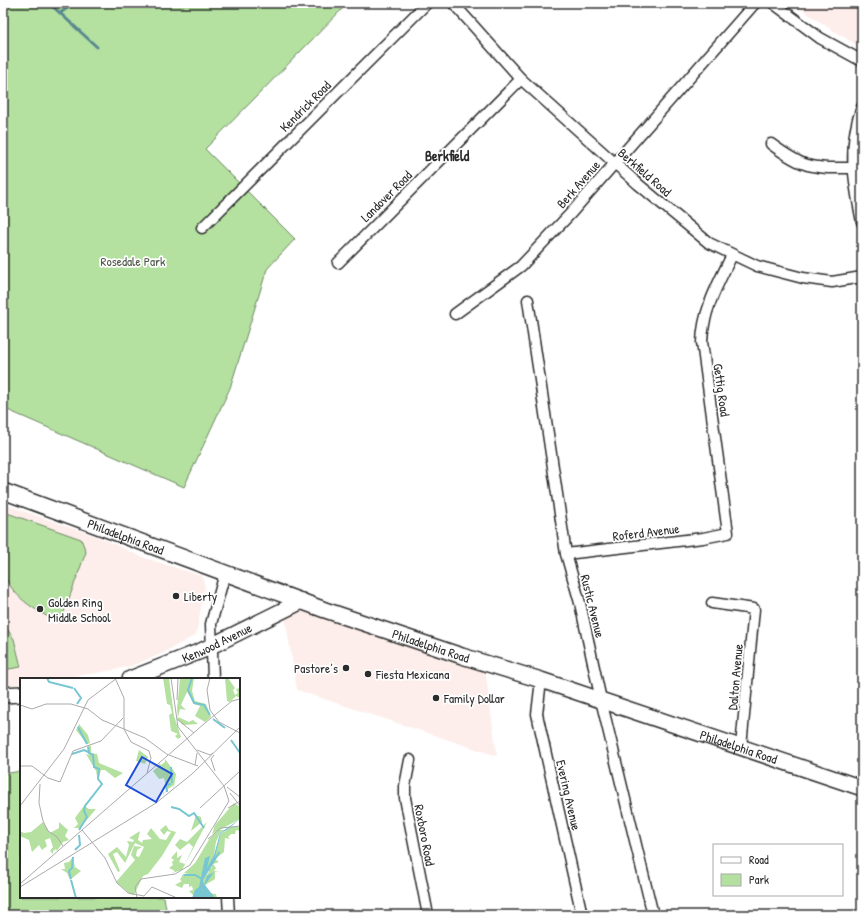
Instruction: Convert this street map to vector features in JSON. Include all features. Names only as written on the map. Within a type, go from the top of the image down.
[{"type":"main road","name":"Philadelphia Road","points":[[3,491],[302,601],[462,656],[541,680],[862,788]]},
{"type":"main road","name":"Kenwood Avenue","points":[[133,678],[171,664],[212,646],[302,601]]},
{"type":"main road","points":[[3,695],[20,694]]},
{"type":"street","name":"Kendrick Road","points":[[202,228],[427,3]]},
{"type":"street","name":"Berkfield Road","points":[[453,3],[521,79],[614,163],[709,243],[757,266],[803,278],[832,282],[862,277]]},
{"type":"street","name":"Berk Avenue","points":[[455,314],[521,266],[572,212],[755,3]]},
{"type":"street","points":[[773,3],[820,38],[862,61]]},
{"type":"street","name":"Landover Road","points":[[338,263],[521,79]]},
{"type":"street","points":[[862,107],[853,141],[852,168],[862,222]]},
{"type":"street","points":[[771,144],[795,161],[811,167],[852,168]]},
{"type":"street","name":"Gettig Road","points":[[728,533],[702,342],[702,327],[708,306],[732,255]]},
{"type":"street","name":"Rustic Avenue","points":[[528,300],[566,554],[580,603],[601,700],[654,915]]},
{"type":"street","name":"Roferd Avenue","points":[[566,554],[703,538],[728,533]]},
{"type":"street","points":[[213,678],[213,614],[225,572]]},
{"type":"street","name":"Dalton Avenue","points":[[712,603],[754,609],[741,747]]},
{"type":"street","name":"Evering Avenue","points":[[541,680],[537,714],[582,915]]},
{"type":"street","name":"Roxboro Road","points":[[410,760],[405,786],[405,798],[428,915]]},
{"type":"street","points":[[228,898],[229,915]]},
{"type":"shaded area","points":[[793,3],[862,3],[862,48],[829,28]]},
{"type":"shaded area","points":[[3,504],[101,538],[142,557],[202,576],[205,586],[196,635],[161,654],[131,666],[62,678],[20,678],[20,684],[3,686]]},
{"type":"shaded area","points":[[298,611],[309,612],[485,669],[497,756],[297,690],[285,618]]},
{"type":"green space","name":"Rosedale Park","points":[[3,3],[348,3],[205,149],[295,239],[267,269],[230,388],[184,487],[3,408]]},
{"type":"green space","points":[[7,513],[81,539],[86,552],[60,623],[25,602],[17,595],[6,579],[3,569],[3,530]]},
{"type":"green space","points":[[3,623],[14,639],[21,667],[3,670]]},
{"type":"green space","points":[[20,771],[20,898],[164,898],[167,915],[3,915],[3,774]]},
{"type":"waterway","points":[[49,3],[97,47]]},
{"type":"waterway","points":[[60,13],[75,3]]},
{"type":"waterway","points":[[331,3],[336,3]]},
{"type":"place","name":"Liberty","points":[[176,596]]},
{"type":"place","name":"Golden Ring Middle School","points":[[40,609]]},
{"type":"place","name":"Pastore’s","points":[[346,668]]},
{"type":"place","name":"Fiesta Mexicana","points":[[368,674]]},
{"type":"place","name":"Family Dollar","points":[[436,698]]},
{"type":"district","name":"Berkfield","points":[[447,156]]}]
